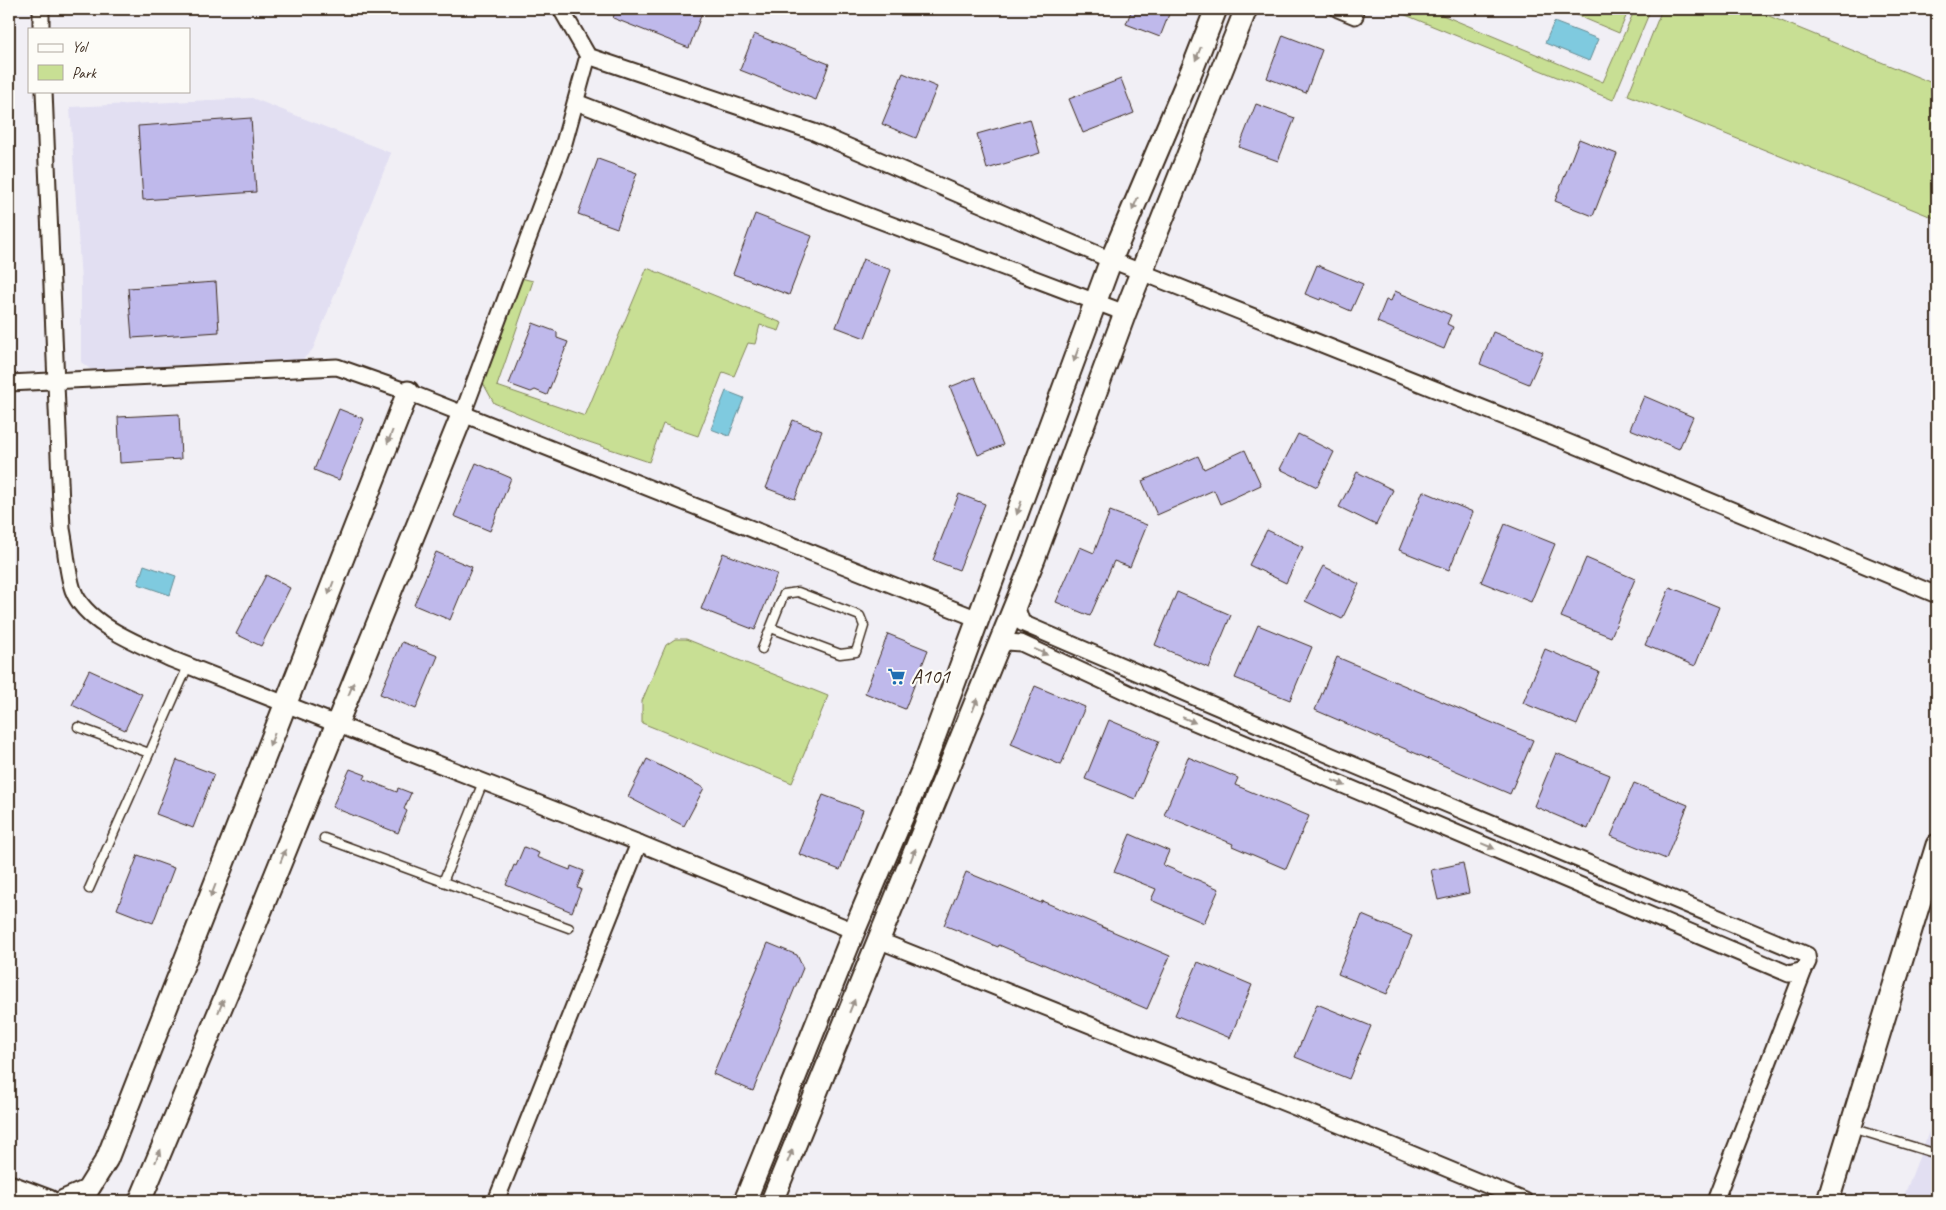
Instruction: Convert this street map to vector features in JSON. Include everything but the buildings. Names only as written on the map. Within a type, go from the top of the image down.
[{"type":"main road","points":[[745,1201],[854,931],[921,773],[1111,260],[1216,9]]},
{"type":"main road","points":[[772,1201],[1016,605],[1124,313],[1246,9]]},
{"type":"main road","points":[[64,1201],[87,1191],[107,1159],[408,392]]},
{"type":"main road","points":[[140,1201],[463,413]]},
{"type":"main road","points":[[1828,1201],[1937,845]]},
{"type":"main road","points":[[9,1186],[49,1201]]},
{"type":"street","points":[[40,9],[41,28]]},
{"type":"street","points":[[561,9],[588,56],[814,132],[1111,260],[1560,438],[1937,594]]},
{"type":"street","points":[[1338,9],[1355,16]]},
{"type":"street","points":[[463,413],[564,143],[588,56]]},
{"type":"street","points":[[44,92],[62,529],[73,590],[81,604],[103,625],[188,666],[639,843],[854,931]]},
{"type":"street","points":[[576,102],[1124,313]]},
{"type":"street","points":[[9,384],[57,380],[337,367],[463,413],[978,619]]},
{"type":"street","points":[[1016,605],[1022,623],[1332,756],[1807,955],[1808,962],[1715,1201]]},
{"type":"street","points":[[997,649],[1007,642],[1021,642],[1159,707],[1789,974],[1804,970]]},
{"type":"street","points":[[496,1201],[639,843]]},
{"type":"street","points":[[878,940],[1381,1141],[1525,1201]]},
{"type":"lane","points":[[762,649],[784,594],[794,592],[860,616],[864,626],[856,652],[840,654],[771,628]]},
{"type":"lane","points":[[90,889],[188,666]]},
{"type":"lane","points":[[78,727],[149,752]]},
{"type":"lane","points":[[443,882],[484,782]]},
{"type":"lane","points":[[324,838],[569,928]]},
{"type":"lane","points":[[1850,1127],[1937,1154]]},
{"type":"shaded area","points":[[252,98],[391,153],[313,349],[299,363],[95,373],[81,362],[81,282],[70,107]]},
{"type":"shaded area","points":[[1937,1111],[1937,1201],[1902,1201]]},
{"type":"green space","points":[[1391,9],[1428,9],[1603,82],[1635,9],[1651,9],[1613,100]]},
{"type":"green space","points":[[1562,9],[1629,9],[1619,33]]},
{"type":"green space","points":[[1662,9],[1752,9],[1937,85],[1937,219],[1628,95]]},
{"type":"green space","points":[[647,268],[782,323],[779,331],[760,325],[755,344],[748,343],[734,376],[723,372],[698,436],[663,424],[649,462],[577,438],[494,403],[483,383],[521,278],[533,281],[497,386],[585,416]]},
{"type":"green space","points":[[675,639],[686,639],[828,696],[792,783],[642,723],[642,701],[666,645]]},
{"type":"water","points":[[1554,22],[1598,39],[1589,61],[1545,43]]},
{"type":"water","points":[[726,391],[744,398],[729,436],[711,429]]},
{"type":"water","points":[[144,565],[176,576],[170,595],[138,584]]},
{"type":"place","name":"A101","points":[[897,676]]}]
